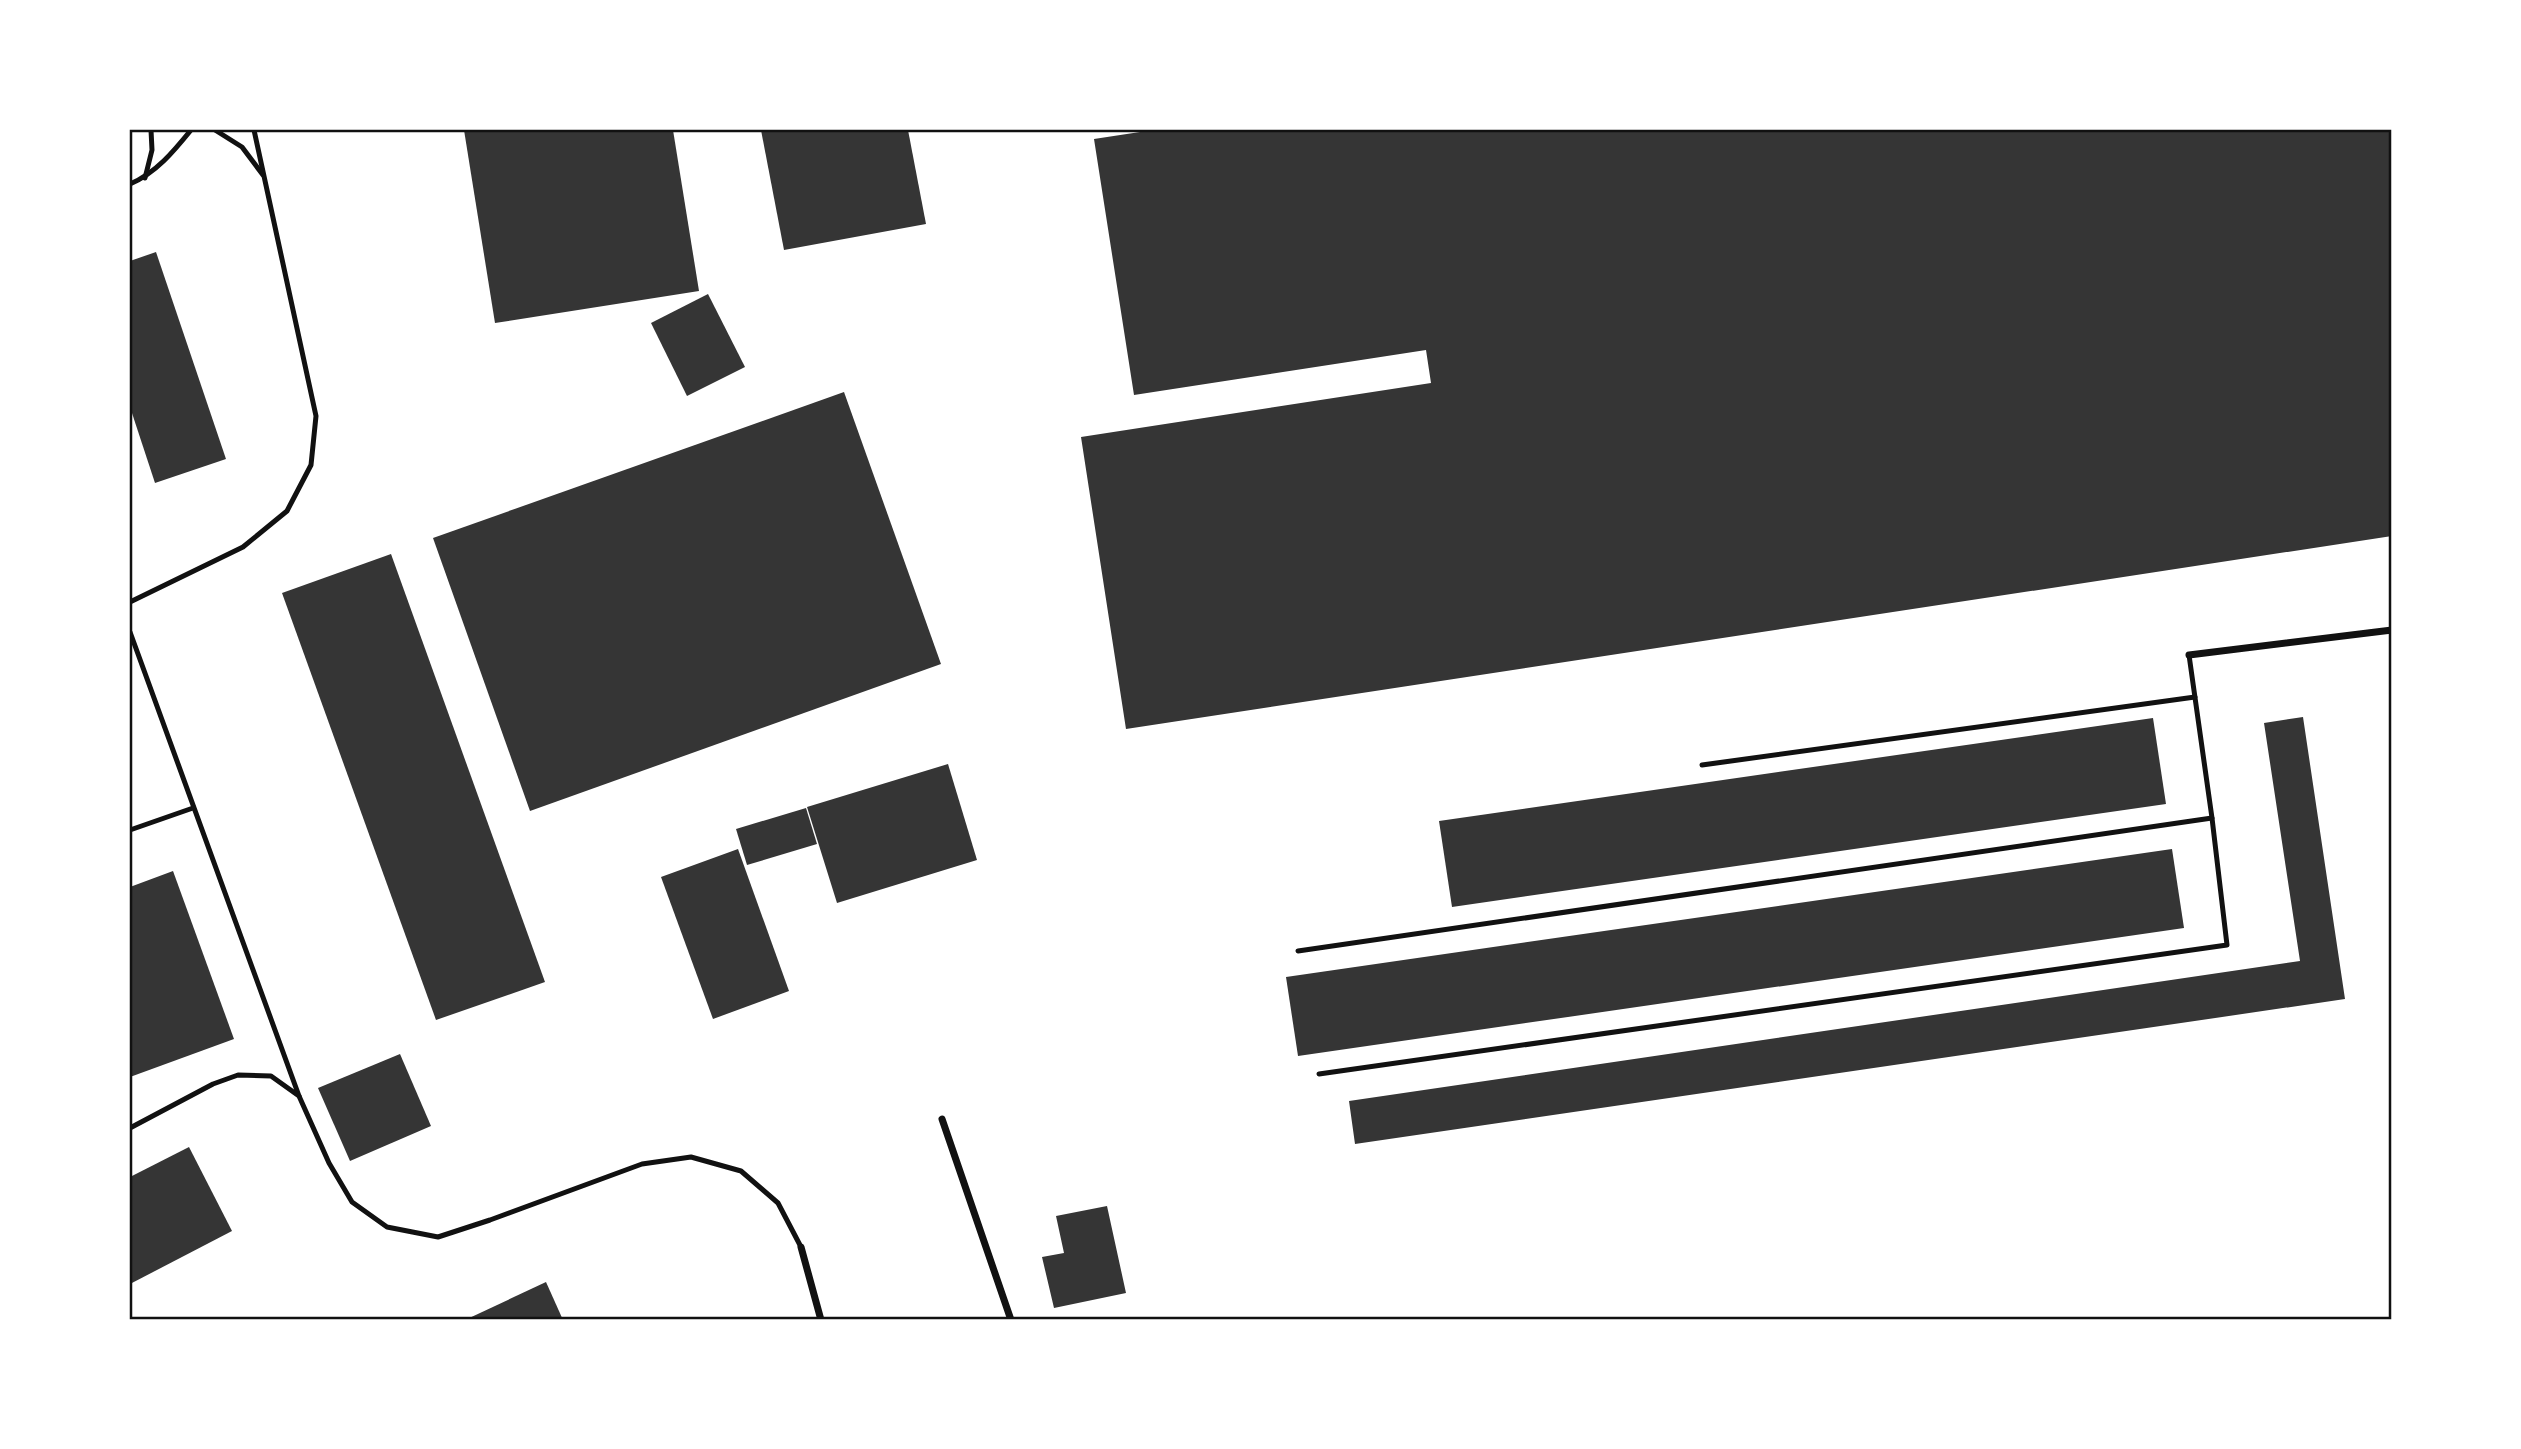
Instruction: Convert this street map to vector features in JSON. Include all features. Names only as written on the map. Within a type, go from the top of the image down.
[{"type":"street","points":[[2189,655],[2392,630]]},
{"type":"street","points":[[942,1119],[1011,1320]]},
{"type":"street","points":[[801,1247],[821,1320]]},
{"type":"lane","points":[[145,178],[152,149],[151,130]]},
{"type":"lane","points":[[130,184],[145,178],[172,153],[191,130]]},
{"type":"lane","points":[[215,130],[242,148],[264,176]]},
{"type":"lane","points":[[130,602],[243,547],[287,511],[311,465],[316,416],[254,130]]},
{"type":"lane","points":[[130,632],[299,1096],[329,1163],[352,1202],[387,1227],[438,1237],[642,1164],[691,1157],[741,1171],[778,1203],[801,1247]]},
{"type":"lane","points":[[1319,1074],[2227,945],[2213,818],[2189,655]]},
{"type":"lane","points":[[1702,765],[2195,698]]},
{"type":"lane","points":[[130,830],[193,807]]},
{"type":"lane","points":[[1298,951],[2213,818]]},
{"type":"lane","points":[[130,1128],[213,1084],[238,1075],[271,1076],[299,1096]]},
{"type":"building","points":[[464,130],[673,130],[699,291],[495,323]]},
{"type":"building","points":[[761,130],[908,130],[926,224],[784,250]]},
{"type":"building","points":[[1153,130],[2392,130],[2392,536],[1126,729],[1081,437],[1431,383],[1426,350],[1134,395],[1094,139]]},
{"type":"building","points":[[156,252],[226,459],[155,483],[130,407],[130,261]]},
{"type":"building","points":[[708,294],[745,367],[687,396],[651,323]]},
{"type":"building","points":[[844,392],[941,664],[530,811],[433,538]]},
{"type":"building","points":[[391,554],[545,982],[436,1020],[282,593]]},
{"type":"building","points":[[2303,717],[2345,999],[1355,1144],[1349,1101],[2300,961],[2264,723]]},
{"type":"building","points":[[2153,718],[2166,804],[1452,907],[1439,821]]},
{"type":"building","points":[[948,764],[977,860],[837,903],[807,807]]},
{"type":"building","points":[[806,808],[817,844],[747,865],[736,829]]},
{"type":"building","points":[[738,849],[789,991],[713,1019],[661,877]]},
{"type":"building","points":[[2172,849],[2184,928],[1298,1056],[1286,977]]},
{"type":"building","points":[[173,871],[234,1039],[130,1077],[130,887]]},
{"type":"building","points":[[400,1054],[431,1126],[350,1161],[318,1088]]},
{"type":"building","points":[[189,1147],[232,1231],[130,1284],[130,1177]]},
{"type":"building","points":[[1107,1206],[1126,1293],[1054,1308],[1042,1257],[1064,1253],[1056,1216]]},
{"type":"building","points":[[546,1282],[563,1320],[465,1320]]}]
